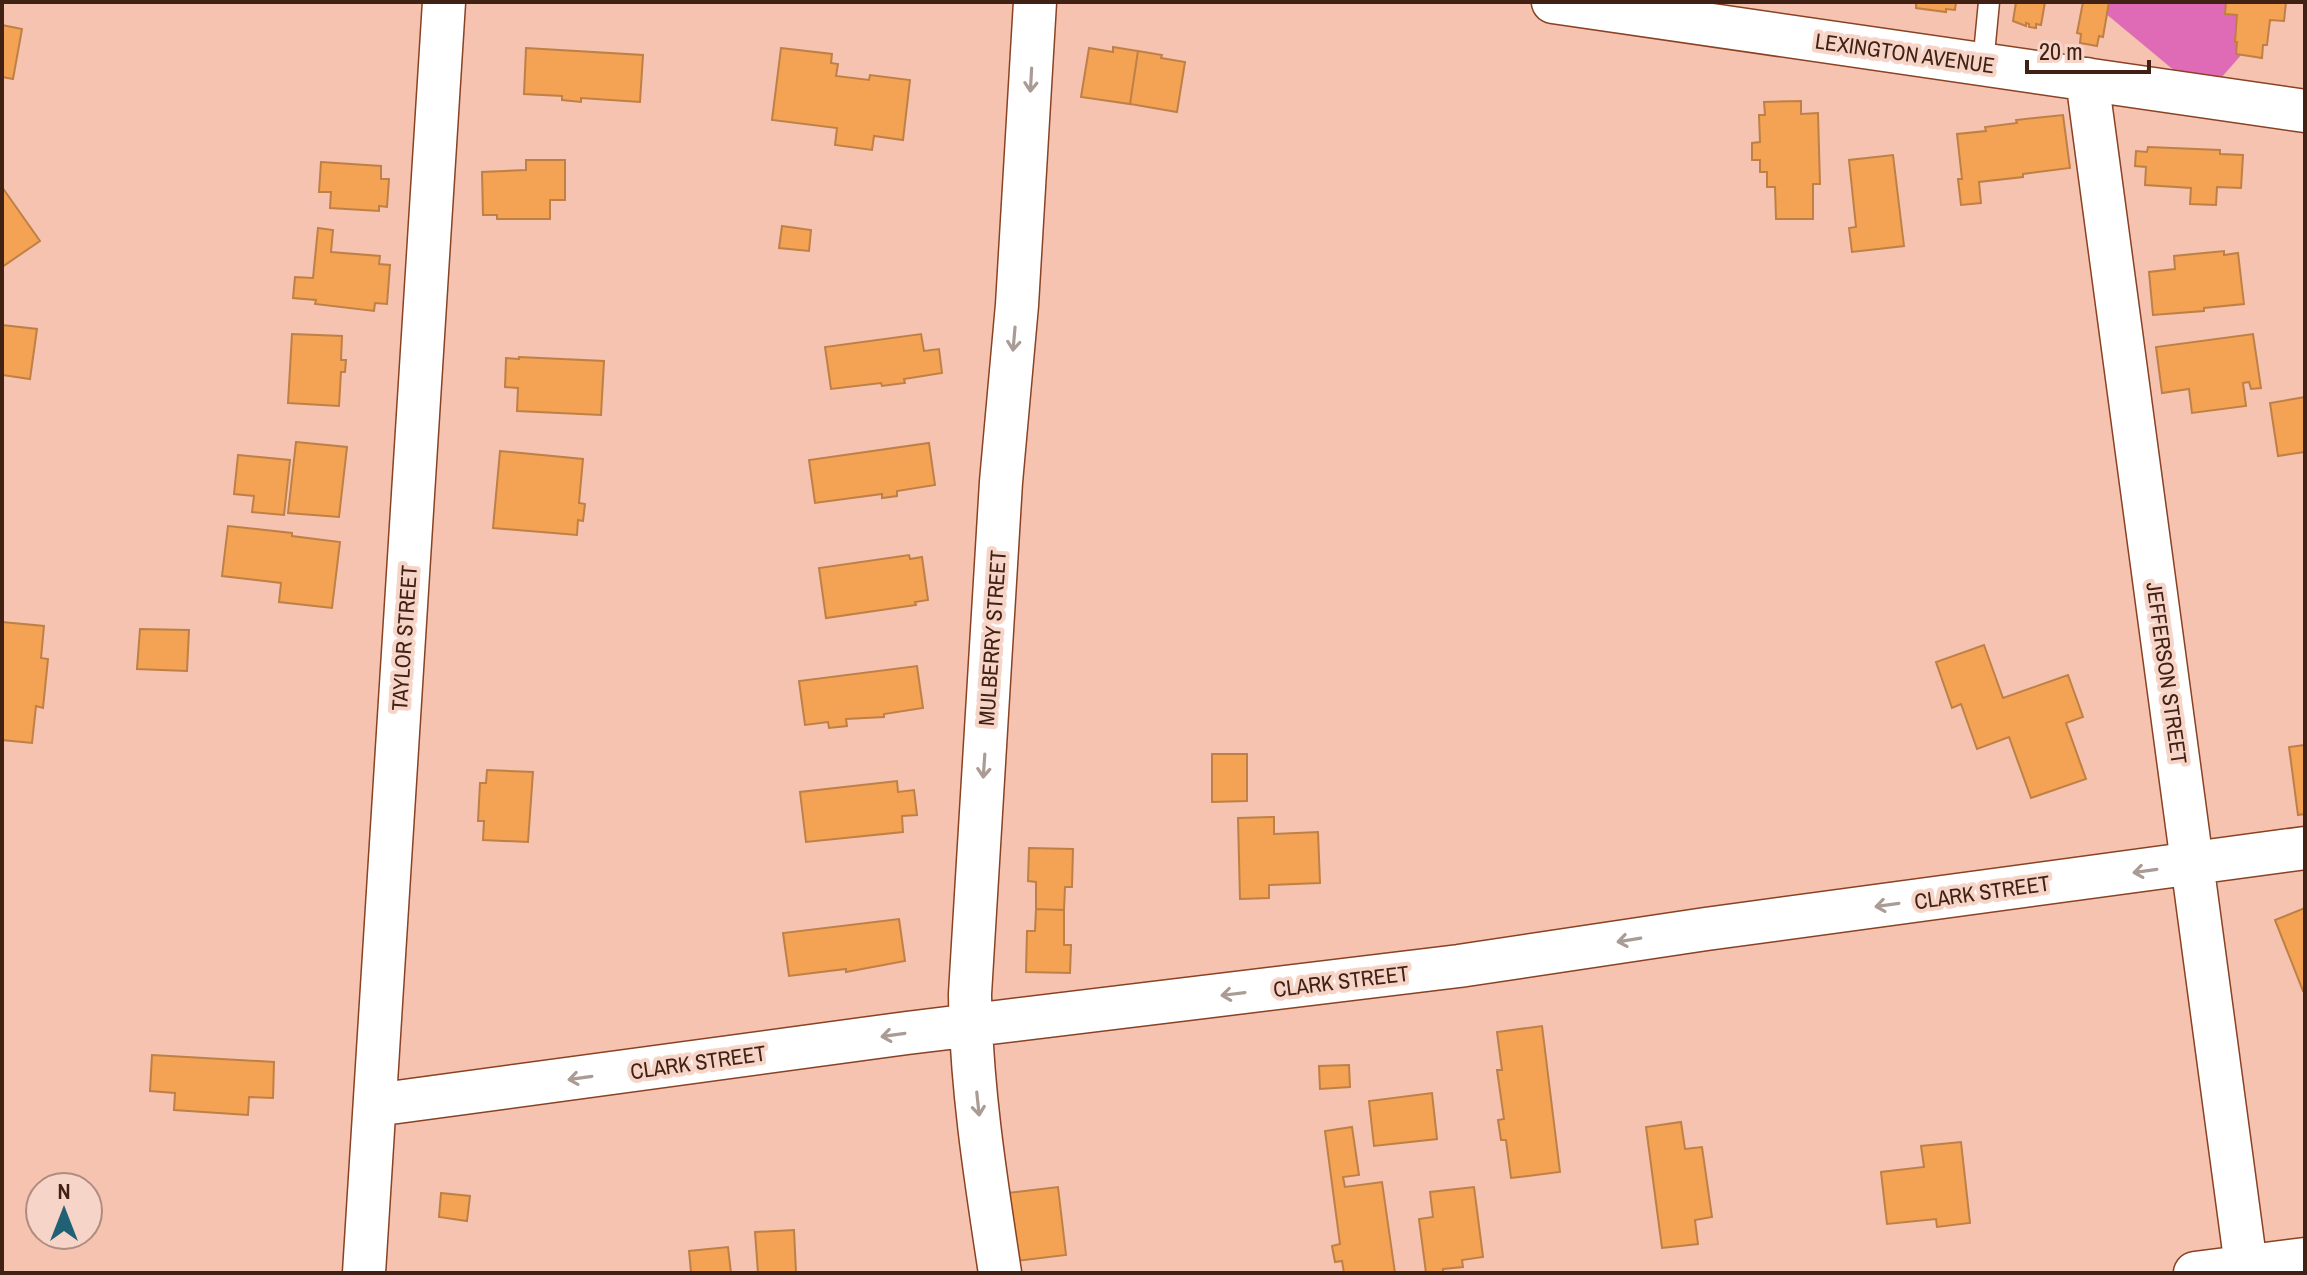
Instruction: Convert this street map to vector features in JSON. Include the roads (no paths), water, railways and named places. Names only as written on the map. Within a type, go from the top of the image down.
[{"type":"street","name":"TAYLOR STREET","points":[[364,1273],[444,2]]},
{"type":"street","name":"MULBERRY STREET","points":[[1000,1273],[986,1181],[970,1026],[970,994],[999,513],[1017,305],[1035,2]]},
{"type":"street","name":"LEXINGTON AVENUE","points":[[1553,2],[2305,111]]},
{"type":"street","name":"JEFFERSON STREET","points":[[2087,79],[2246,1266]]},
{"type":"street","name":"CLARK STREET","points":[[375,1105],[970,1026],[1459,966],[1706,929],[2305,848]]},
{"type":"street","points":[[2195,1273],[2305,1259]]},
{"type":"lane","points":[[1983,64],[1989,2]]}]
